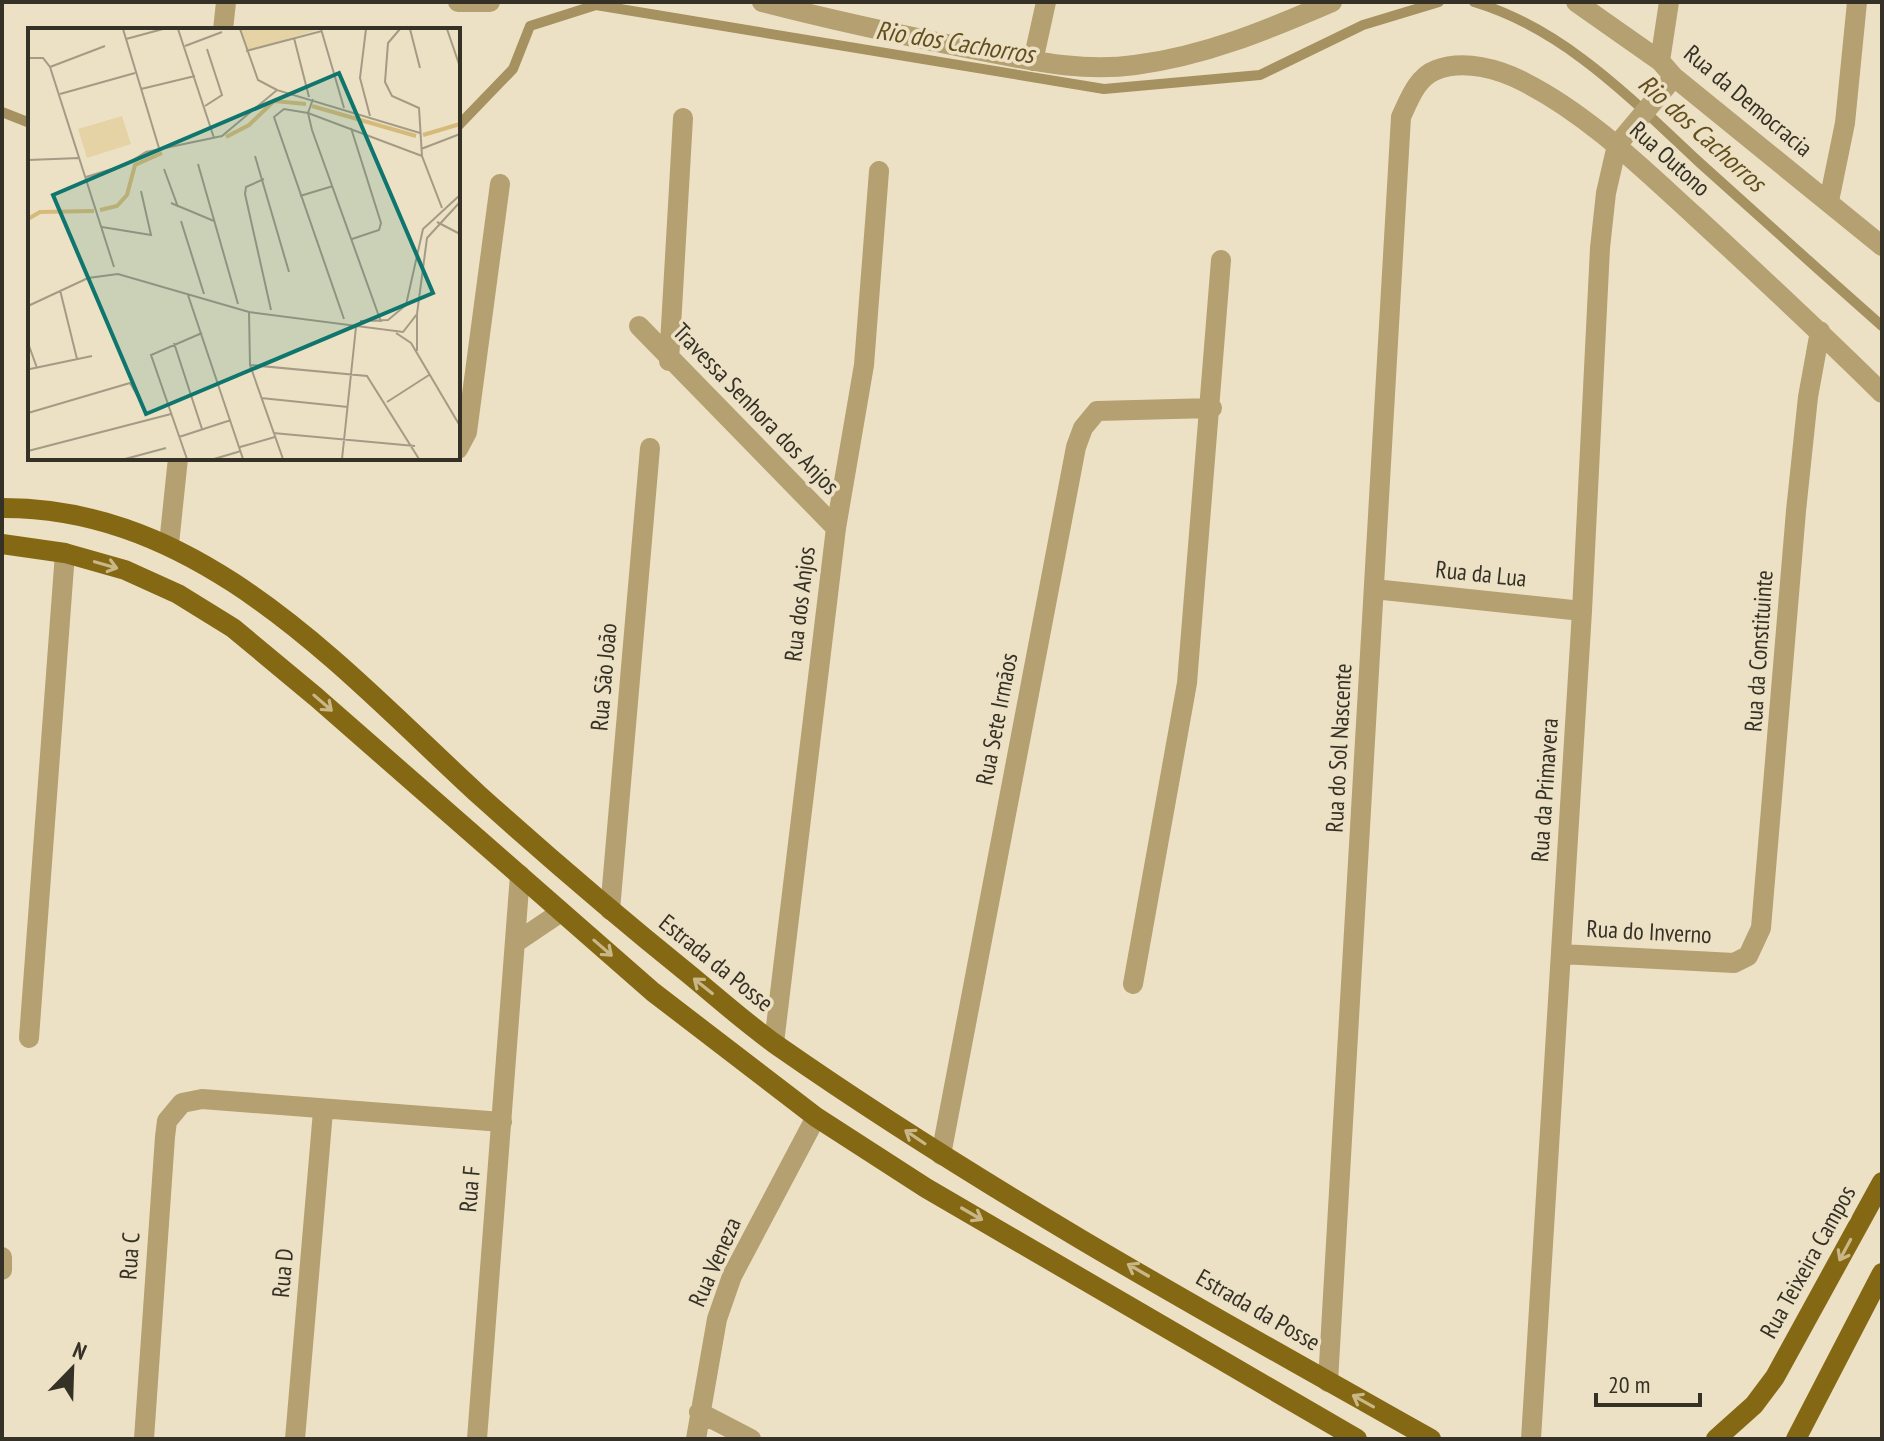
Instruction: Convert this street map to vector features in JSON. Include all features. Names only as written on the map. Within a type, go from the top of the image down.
[{"type":"main road","name":"Estrada da Posse","points":[[2,508],[104,522],[169,544],[229,580],[289,623],[610,910],[774,1043],[941,1155],[1431,1439]]},
{"type":"main road","points":[[2,544],[65,553],[125,570],[178,594],[233,628],[653,992],[816,1117],[926,1188],[1357,1439]]},
{"type":"main road","name":"Rua Teixeira Campos","points":[[1716,1439],[1754,1405],[1775,1377],[1882,1182]]},
{"type":"main road","points":[[1796,1439],[1882,1273]]},
{"type":"street","points":[[223,28],[226,2]]},
{"type":"street","points":[[458,2],[490,2]]},
{"type":"street","points":[[762,2],[848,25],[1080,68],[1131,66],[1181,58],[1240,42],[1332,2]]},
{"type":"street","points":[[1033,61],[1046,2]]},
{"type":"street","name":"Rua da Democracia","points":[[1576,2],[1660,61],[1674,77],[1882,246]]},
{"type":"street","points":[[1660,61],[1669,2]]},
{"type":"street","points":[[1829,201],[1845,123],[1857,2]]},
{"type":"street","name":"Rua Outono","points":[[1401,117],[1415,87],[1435,70],[1465,66],[1491,68],[1525,82],[1623,138],[1882,393]]},
{"type":"street","points":[[1623,138],[1674,77]]},
{"type":"street","name":"Rua do Sol Nascente","points":[[1328,1382],[1401,117]]},
{"type":"street","points":[[669,361],[683,118]]},
{"type":"street","name":"Rua da Primavera","points":[[1531,1439],[1582,611],[1600,248],[1606,193],[1623,138]]},
{"type":"street","name":"Rua dos Anjos","points":[[774,1043],[836,528],[864,365],[879,171]]},
{"type":"street","points":[[460,445],[467,432],[500,184]]},
{"type":"street","points":[[1133,984],[1187,683],[1212,408],[1221,260]]},
{"type":"street","name":"Travessa Senhora dos Anjos","points":[[639,326],[669,361],[836,528]]},
{"type":"street","name":"Rua da Constituinte","points":[[1734,963],[1748,956],[1765,917],[1796,511],[1808,397],[1820,331]]},
{"type":"street","name":"Rua Sete Irmãos","points":[[941,1155],[1076,447],[1083,428],[1097,411],[1212,408]]},
{"type":"street","name":"Rua São João","points":[[610,910],[650,448]]},
{"type":"street","points":[[169,544],[178,460]]},
{"type":"street","points":[[29,1038],[65,553]]},
{"type":"street","name":"Rua da Lua","points":[[1374,589],[1582,611]]},
{"type":"street","name":"Rua F","points":[[477,1439],[520,875]]},
{"type":"street","points":[[515,943],[561,912]]},
{"type":"street","name":"Rua do Inverno","points":[[1561,954],[1734,963]]},
{"type":"street","name":"Rua C","points":[[144,1439],[167,1121],[182,1103],[202,1099],[323,1111]]},
{"type":"street","points":[[323,1111],[502,1122]]},
{"type":"street","name":"Rua D","points":[[295,1439],[323,1111]]},
{"type":"street","name":"Rua Veneza","points":[[696,1439],[717,1319],[732,1276],[816,1117]]},
{"type":"street","points":[[2,1257],[2,1270]]},
{"type":"street","points":[[699,1412],[751,1439]]},
{"type":"waterway","name":"Rio dos Cachorros","points":[[460,124],[513,69],[530,26],[596,5],[1104,89],[1260,75],[1363,25],[1439,2]]},
{"type":"waterway","name":"Rio dos Cachorros","points":[[1474,2],[1538,30],[1596,69],[1882,326]]},
{"type":"waterway","name":"Rio dos Cachorros","points":[[2,112],[28,122]]}]
